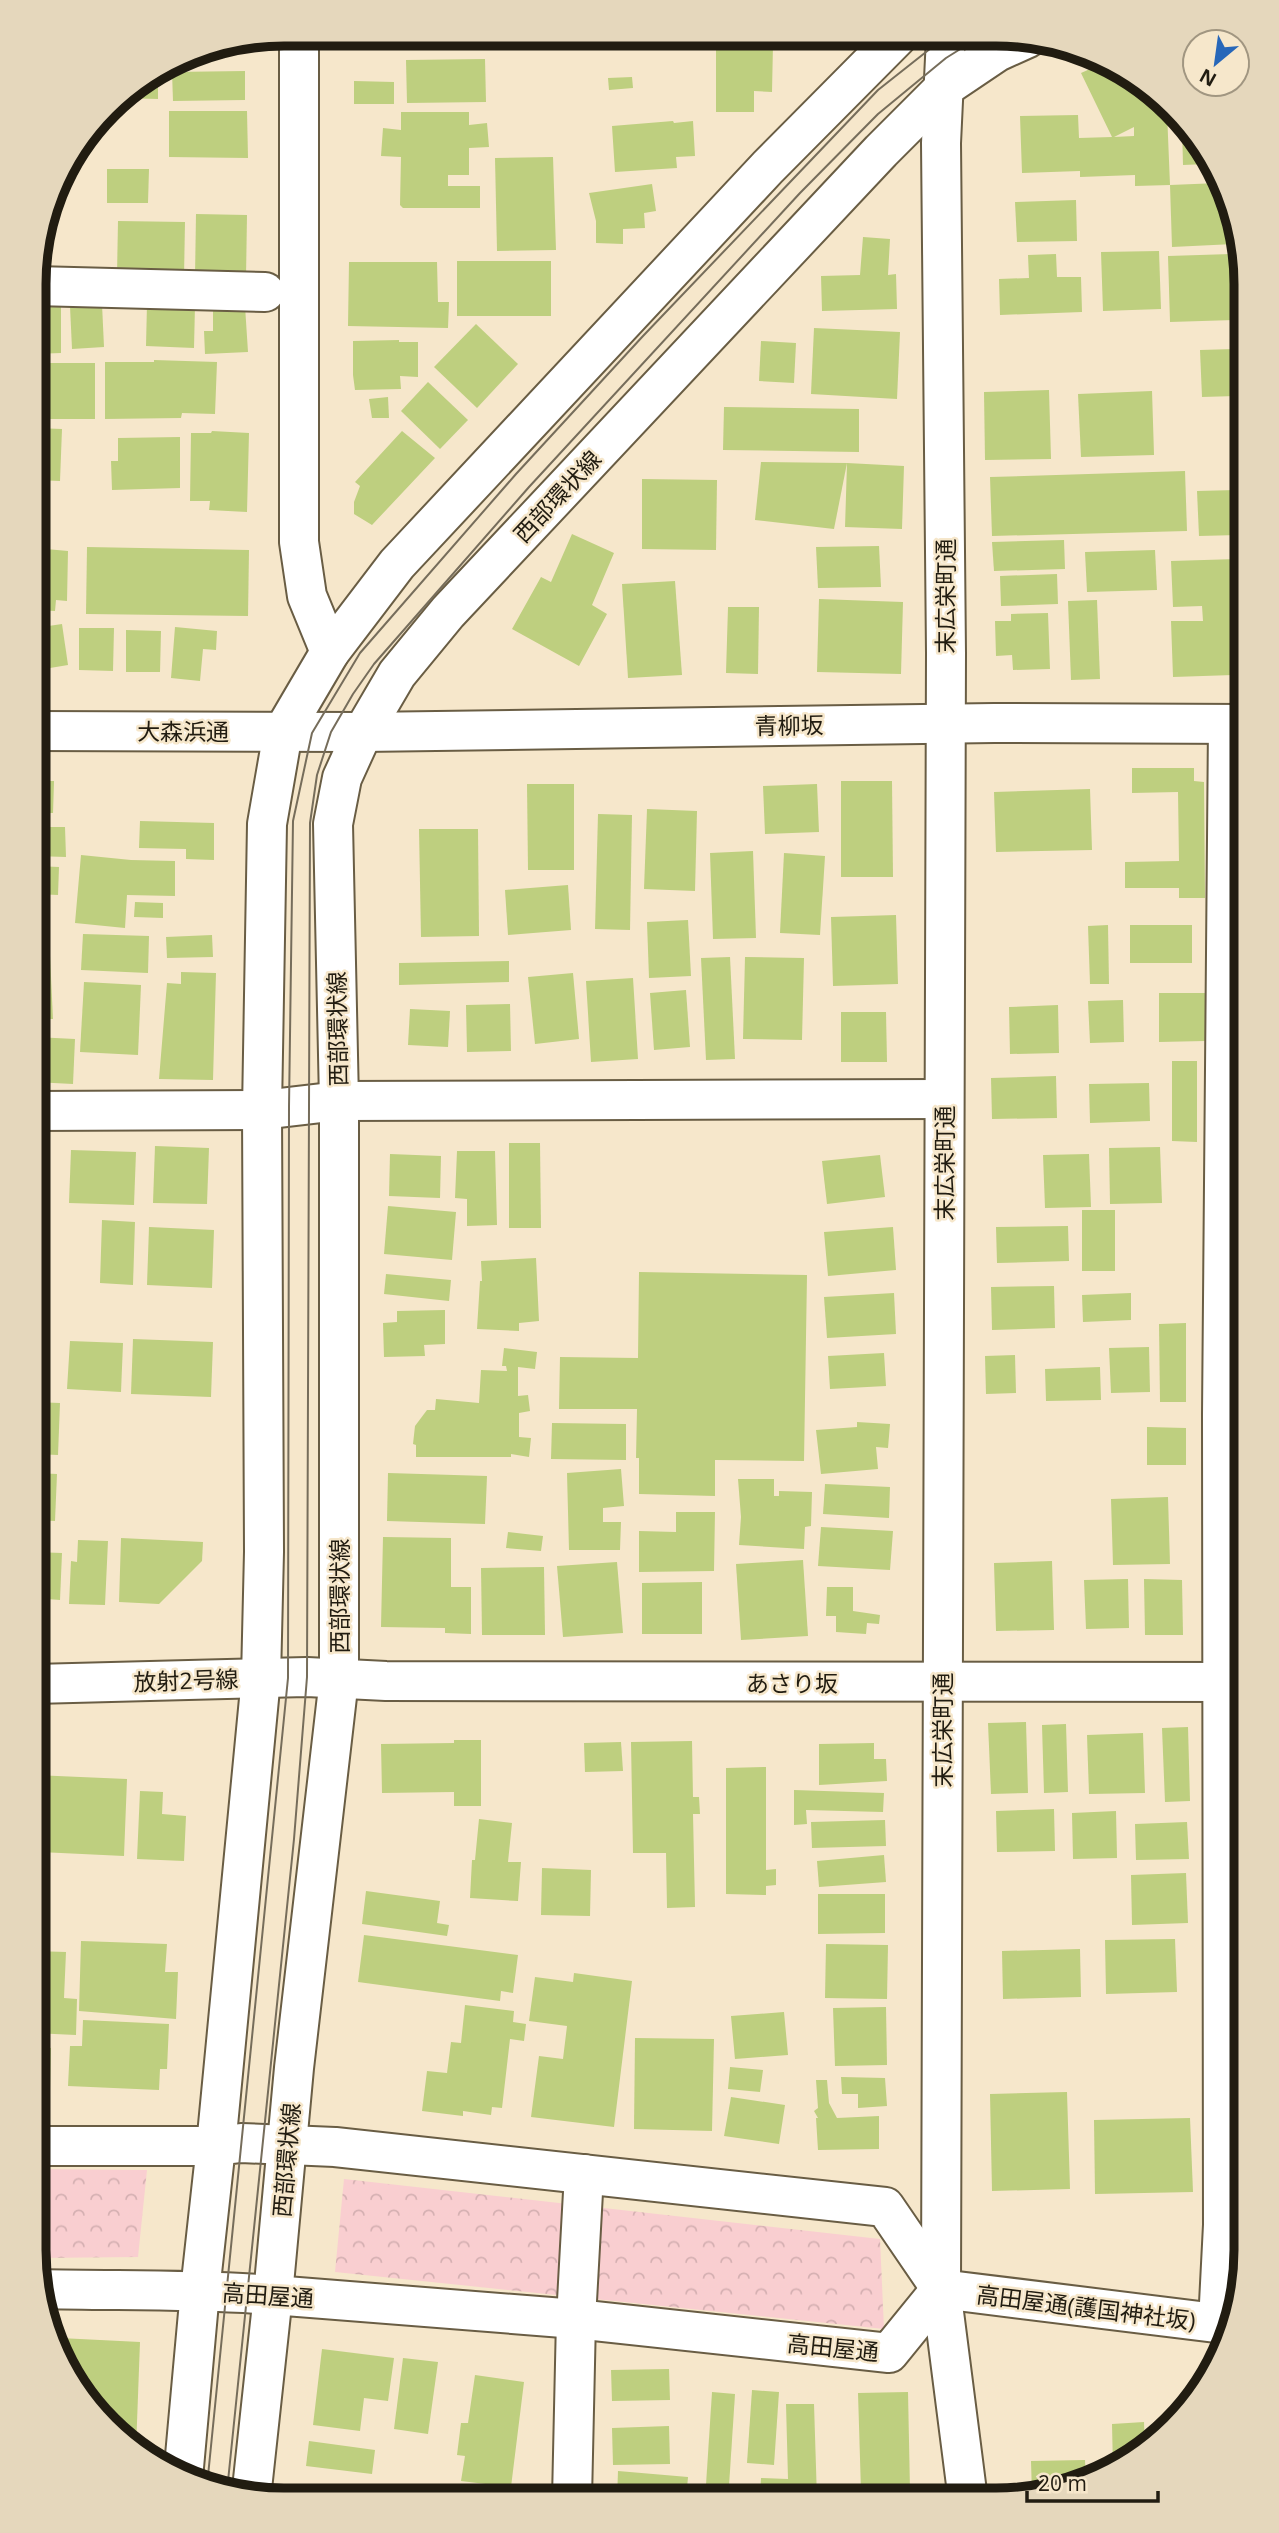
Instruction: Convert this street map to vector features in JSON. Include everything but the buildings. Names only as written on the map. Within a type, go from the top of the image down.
[{"type":"street","points":[[299,46],[299,542],[307,596],[330,652]]},
{"type":"street","points":[[184,2466],[261,1678],[264,1552],[262,1110],[267,824],[283,732],[330,652],[397,564],[768,167],[888,46]]},
{"type":"street","name":"末広栄町通","points":[[946,46],[941,143],[945,723],[941,2289],[966,2488]]},
{"type":"street","name":"西部環状線","points":[[252,2485],[289,2144],[294,2068],[339,1679],[339,1101],[332,824],[342,778],[347,732],[448,612],[881,151],[945,88],[1011,46]]},
{"type":"street","points":[[46,286],[265,292]]},
{"type":"street","name":"青柳坂","points":[[347,732],[945,723],[1234,724]]},
{"type":"street","name":"大森浜通","points":[[46,731],[347,732]]},
{"type":"street","points":[[46,1111],[262,1110],[339,1101],[944,1099]]},
{"type":"street","name":"放射2号線","points":[[46,1684],[261,1678],[339,1679]]},
{"type":"street","name":"あさり坂","points":[[339,1679],[943,1684],[1233,1682]]},
{"type":"street","points":[[1225,2312],[1223,2225],[1233,1718]]},
{"type":"street","points":[[46,2146],[289,2144],[885,2207],[941,2289]]},
{"type":"street","points":[[572,2488],[576,2319],[584,2174]]},
{"type":"street","name":"高田屋通","points":[[50,2289],[273,2295],[576,2319],[889,2353],[941,2289]]},
{"type":"street","name":"高田屋通(護国神社坂)","points":[[941,2289],[1222,2324]]},
{"type":"green space","points":[[46,2169],[147,2170],[138,2257],[47,2258]]},
{"type":"green space","points":[[344,2179],[880,2239],[884,2329],[335,2272]]},
{"type":"tram line","points":[[208,2474],[288,1678],[289,1107],[293,821],[312,733],[360,653],[516,474],[643,336],[878,90],[934,46]]},
{"type":"tram line","points":[[228,2480],[294,1839],[307,1677],[310,823],[317,775],[331,732],[374,664],[529,487],[800,193],[878,114],[946,58],[965,46]]}]
